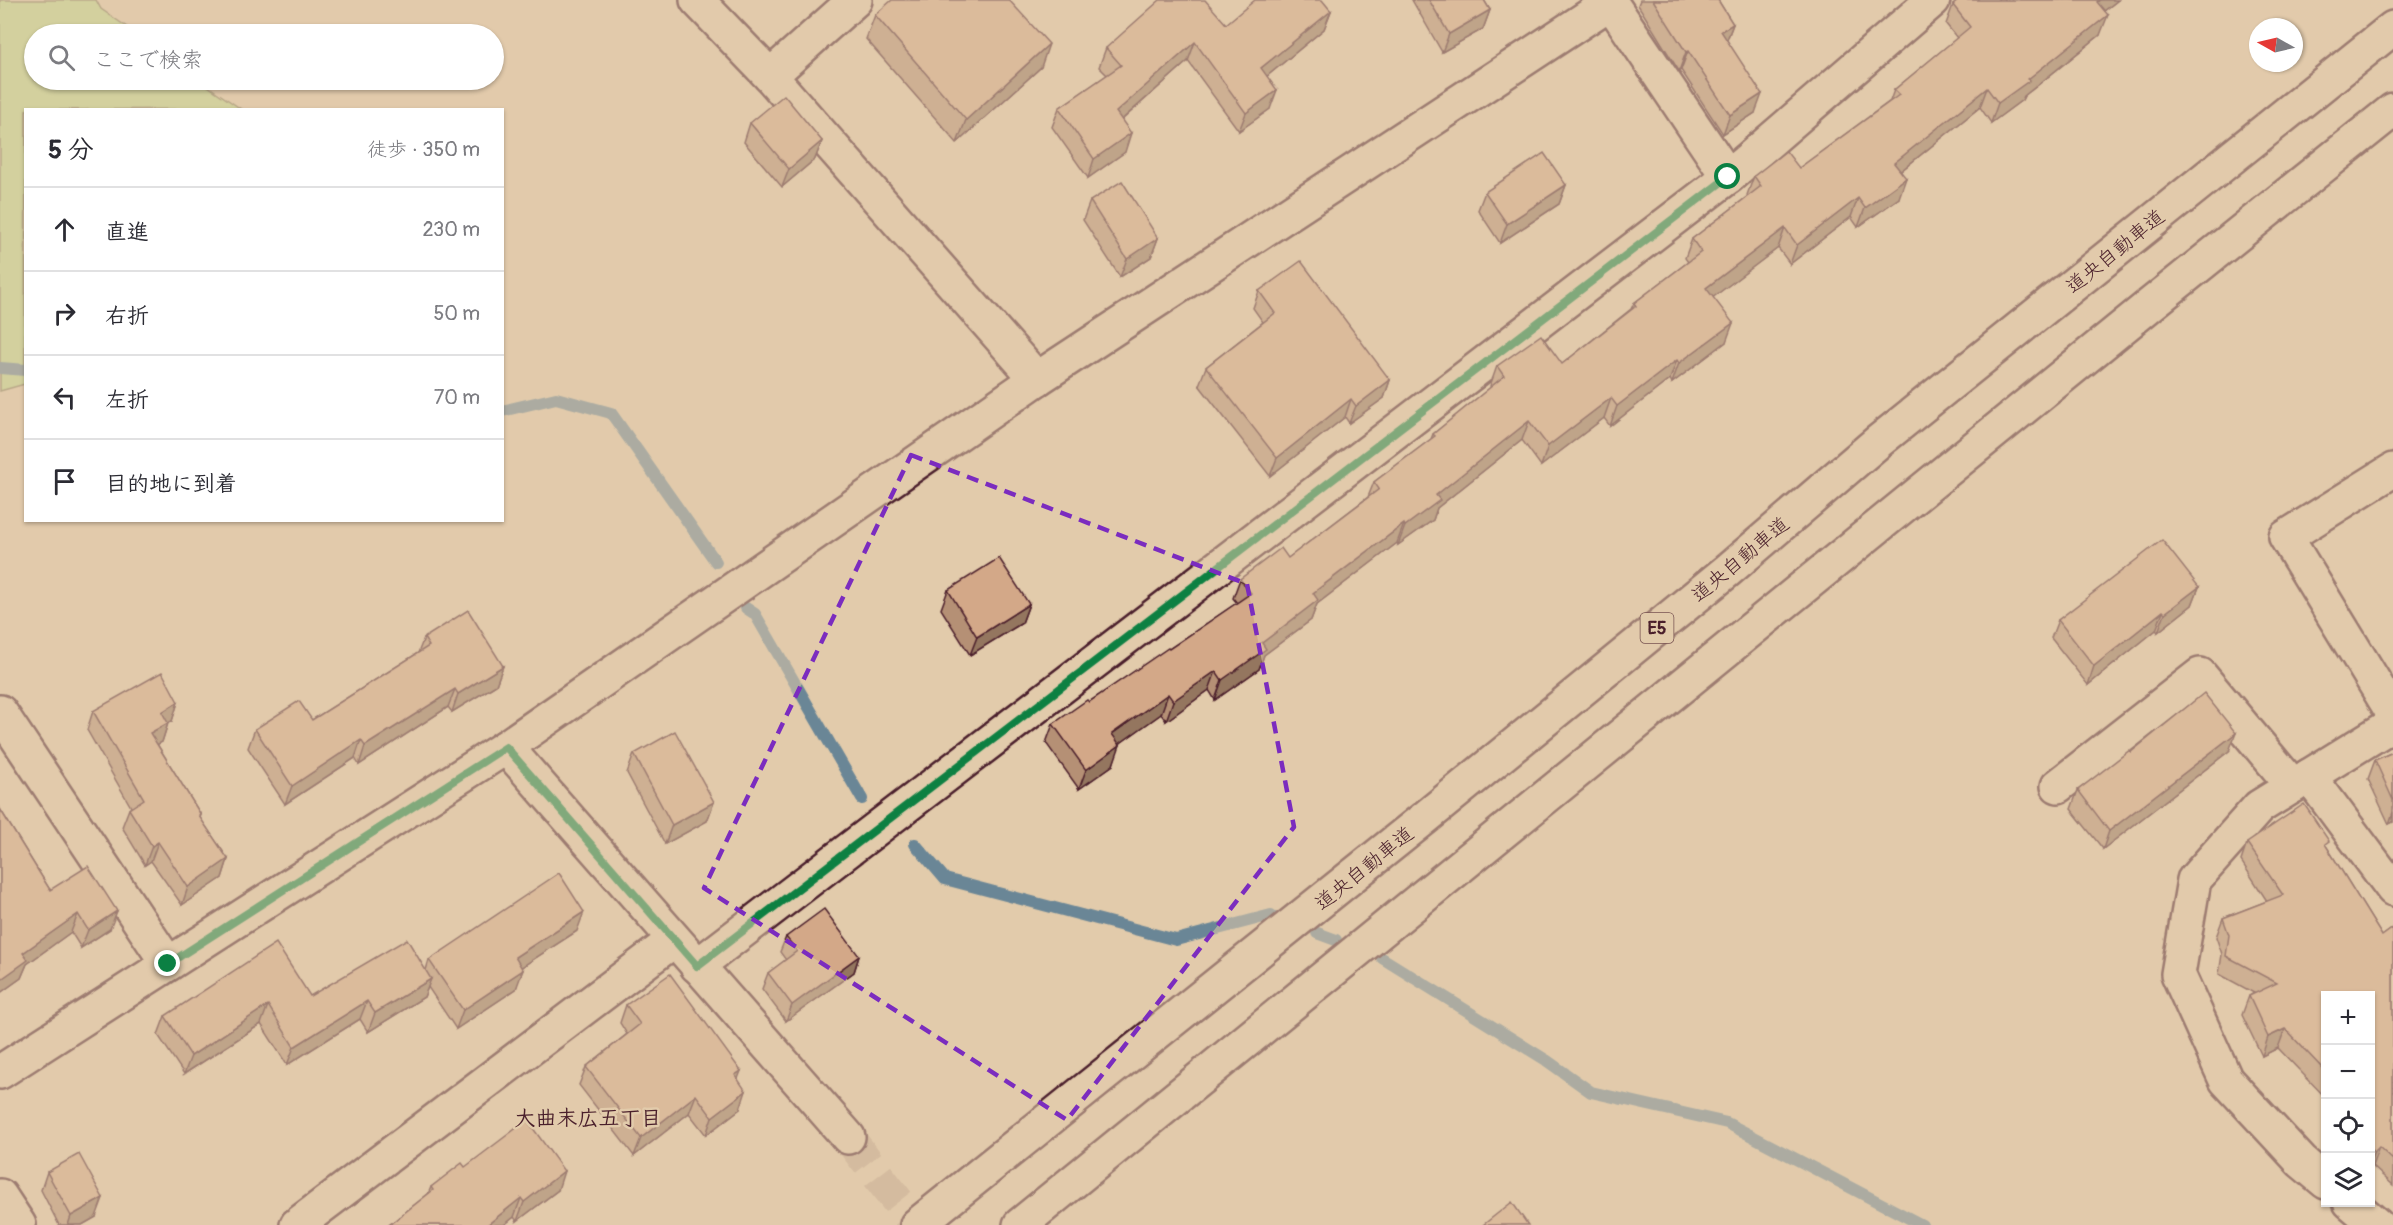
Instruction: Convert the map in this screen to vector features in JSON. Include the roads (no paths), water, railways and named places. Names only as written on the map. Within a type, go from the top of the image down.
[{"type":"main road","points":[[697,0],[770,76],[1037,379]]},
{"type":"main road","points":[[770,76],[855,0]]},
{"type":"main road","points":[[697,966],[1728,177],[1933,0]]},
{"type":"main road","points":[[0,1072],[506,747],[1037,379],[1610,1],[1728,177]]},
{"type":"main road","name":"道央自動車道","points":[[917,1225],[1426,817],[1727,571],[1878,441],[2393,28]]},
{"type":"main road","points":[[1020,1225],[2393,110]]},
{"type":"main road","points":[[2393,470],[2286,537],[2393,713]]},
{"type":"main road","points":[[2058,786],[2200,675],[2301,781],[2393,889]]},
{"type":"main road","points":[[0,712],[168,964]]},
{"type":"main road","points":[[2321,1179],[2302,1162],[2226,1080],[2178,974],[2194,880],[2259,807],[2393,724]]},
{"type":"main road","points":[[506,747],[848,1137]]},
{"type":"main road","points":[[297,1225],[675,940]]},
{"type":"main road","points":[[0,1196],[18,1225]]},
{"type":"main road","points":[[2355,1207],[2377,1225]]},
{"type":"waterway","points":[[0,368],[24,370]]},
{"type":"waterway","points":[[504,411],[556,398],[611,413],[716,562]]},
{"type":"waterway","points":[[746,608],[755,614],[862,799]]},
{"type":"waterway","points":[[915,844],[945,879],[1176,940],[1271,915]]},
{"type":"waterway","points":[[1317,933],[1336,940]]},
{"type":"waterway","points":[[1382,958],[1546,1060],[1591,1092],[1727,1123],[1922,1225]]},
{"type":"tunnel","points":[[848,1137],[916,1225]]},
{"type":"district","name":"大曲末広五丁目","points":[[588,1118]]}]
